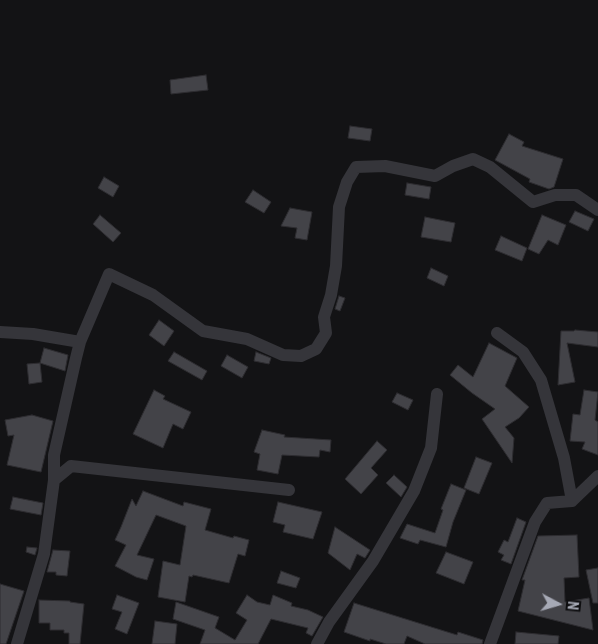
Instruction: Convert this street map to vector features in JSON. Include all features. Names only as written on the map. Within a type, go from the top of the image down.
[{"type":"street","points":[[17,644],[44,554],[54,480],[54,455],[80,342],[109,274],[153,295],[203,331],[247,339],[283,355],[301,356],[316,349],[326,333],[324,317],[331,295],[336,266],[339,207],[346,182],[356,167],[385,166],[435,176],[453,166],[473,159],[490,167],[533,202],[555,195],[576,195],[598,210]]},
{"type":"street","points":[[0,332],[33,334],[80,342]]},
{"type":"street","points":[[497,333],[523,352],[541,380],[564,458],[572,501]]},
{"type":"street","points":[[317,644],[329,622],[373,561],[414,491],[431,448],[436,394]]},
{"type":"street","points":[[54,480],[71,466],[289,490]]},
{"type":"street","points":[[490,644],[535,522],[547,503],[572,501],[598,476]]},
{"type":"building","points":[[206,75],[208,90],[171,94],[170,80]]},
{"type":"building","points":[[350,126],[372,129],[370,141],[348,138]]},
{"type":"building","points":[[509,134],[524,142],[522,146],[563,159],[554,187],[549,189],[529,182],[530,179],[495,160]]},
{"type":"building","points":[[104,177],[119,186],[113,197],[98,188]]},
{"type":"building","points":[[407,183],[431,187],[429,199],[405,195]]},
{"type":"building","points":[[253,190],[271,202],[264,213],[245,202]]},
{"type":"building","points":[[290,208],[312,212],[307,240],[295,238],[297,228],[281,226]]},
{"type":"building","points":[[575,211],[594,219],[588,231],[569,222]]},
{"type":"building","points":[[100,215],[121,233],[113,242],[93,224]]},
{"type":"building","points":[[542,215],[566,225],[558,245],[548,240],[539,254],[528,249]]},
{"type":"building","points":[[425,217],[455,223],[451,242],[421,237]]},
{"type":"building","points":[[501,236],[527,248],[522,261],[495,250]]},
{"type":"building","points":[[431,268],[448,276],[444,286],[427,278]]},
{"type":"building","points":[[339,296],[345,298],[340,311],[335,309]]},
{"type":"building","points":[[159,320],[174,331],[164,346],[149,335]]},
{"type":"building","points":[[561,331],[598,332],[598,347],[567,343],[575,382],[558,385]]},
{"type":"building","points":[[489,343],[517,358],[505,386],[529,407],[519,418],[505,427],[514,438],[512,463],[482,419],[495,409],[450,375],[458,365],[473,377]]},
{"type":"building","points":[[44,348],[68,355],[65,371],[40,363]]},
{"type":"building","points":[[174,352],[207,371],[202,380],[168,361]]},
{"type":"building","points":[[256,352],[271,358],[269,364],[254,361]]},
{"type":"building","points":[[227,355],[248,367],[242,378],[221,366]]},
{"type":"building","points":[[40,363],[42,382],[29,384],[27,364]]},
{"type":"building","points":[[154,390],[165,396],[163,399],[191,412],[183,429],[173,424],[163,448],[133,434]]},
{"type":"building","points":[[584,390],[598,392],[595,420],[598,422],[598,455],[582,449],[585,442],[570,441],[573,414],[580,415]]},
{"type":"building","points":[[397,393],[413,400],[408,410],[392,402]]},
{"type":"building","points":[[32,415],[53,421],[41,472],[7,465],[14,435],[8,436],[5,420]]},
{"type":"building","points":[[262,430],[285,435],[284,437],[331,440],[330,452],[320,450],[319,457],[282,455],[278,474],[257,470],[260,454],[254,452]]},
{"type":"building","points":[[377,441],[387,450],[371,468],[378,475],[361,494],[345,479]]},
{"type":"building","points":[[476,457],[492,463],[479,494],[464,488]]},
{"type":"building","points":[[394,475],[407,487],[401,497],[386,483]]},
{"type":"building","points":[[451,484],[466,490],[453,522],[446,547],[420,540],[418,544],[400,538],[407,524],[435,533],[443,510],[441,509]]},
{"type":"building","points":[[143,491],[183,506],[184,502],[211,509],[205,530],[233,538],[234,536],[249,540],[245,556],[238,554],[229,583],[193,575],[192,577],[189,576],[185,602],[158,597],[163,561],[180,565],[186,526],[156,515],[137,555],[154,559],[147,580],[136,577],[115,566],[126,545],[115,540],[132,499],[136,506]]},
{"type":"building","points":[[13,497],[43,503],[41,515],[10,509]]},
{"type":"building","points":[[278,502],[322,512],[313,539],[283,532],[285,525],[273,522]]},
{"type":"building","points":[[517,518],[526,522],[511,564],[501,560],[504,555],[498,552],[504,540],[508,542]]},
{"type":"building","points":[[335,527],[370,550],[365,558],[357,554],[350,570],[328,553]]},
{"type":"building","points":[[577,535],[579,577],[564,578],[565,602],[589,598],[593,630],[518,611],[525,580],[522,580],[538,536]]},
{"type":"building","points":[[27,547],[37,548],[35,555],[26,552]]},
{"type":"building","points":[[53,550],[70,551],[67,576],[56,575],[56,572],[47,572]]},
{"type":"building","points":[[446,552],[473,562],[464,584],[436,573]]},
{"type":"building","points":[[598,568],[598,603],[593,603],[586,570]]},
{"type":"building","points":[[281,571],[300,578],[296,588],[277,583]]},
{"type":"building","points":[[0,584],[24,591],[6,644],[0,644]]},
{"type":"building","points":[[117,595],[139,603],[127,634],[115,629],[122,612],[112,609]]},
{"type":"building","points":[[247,595],[257,602],[270,605],[273,595],[292,603],[291,606],[308,610],[323,617],[312,636],[306,633],[308,628],[271,619],[258,644],[200,644],[205,630],[173,619],[176,602],[219,617],[215,628],[235,640],[247,620],[236,613]]},
{"type":"building","points":[[39,600],[70,601],[84,604],[80,644],[69,644],[69,633],[64,633],[64,630],[50,630],[50,623],[39,623]]},
{"type":"building","points":[[354,603],[457,635],[458,632],[483,640],[482,644],[425,644],[407,636],[404,644],[386,644],[370,639],[370,641],[344,632]]},
{"type":"building","points":[[155,621],[177,624],[175,644],[152,644]]},
{"type":"building","points":[[516,632],[559,636],[558,644],[515,644]]}]
